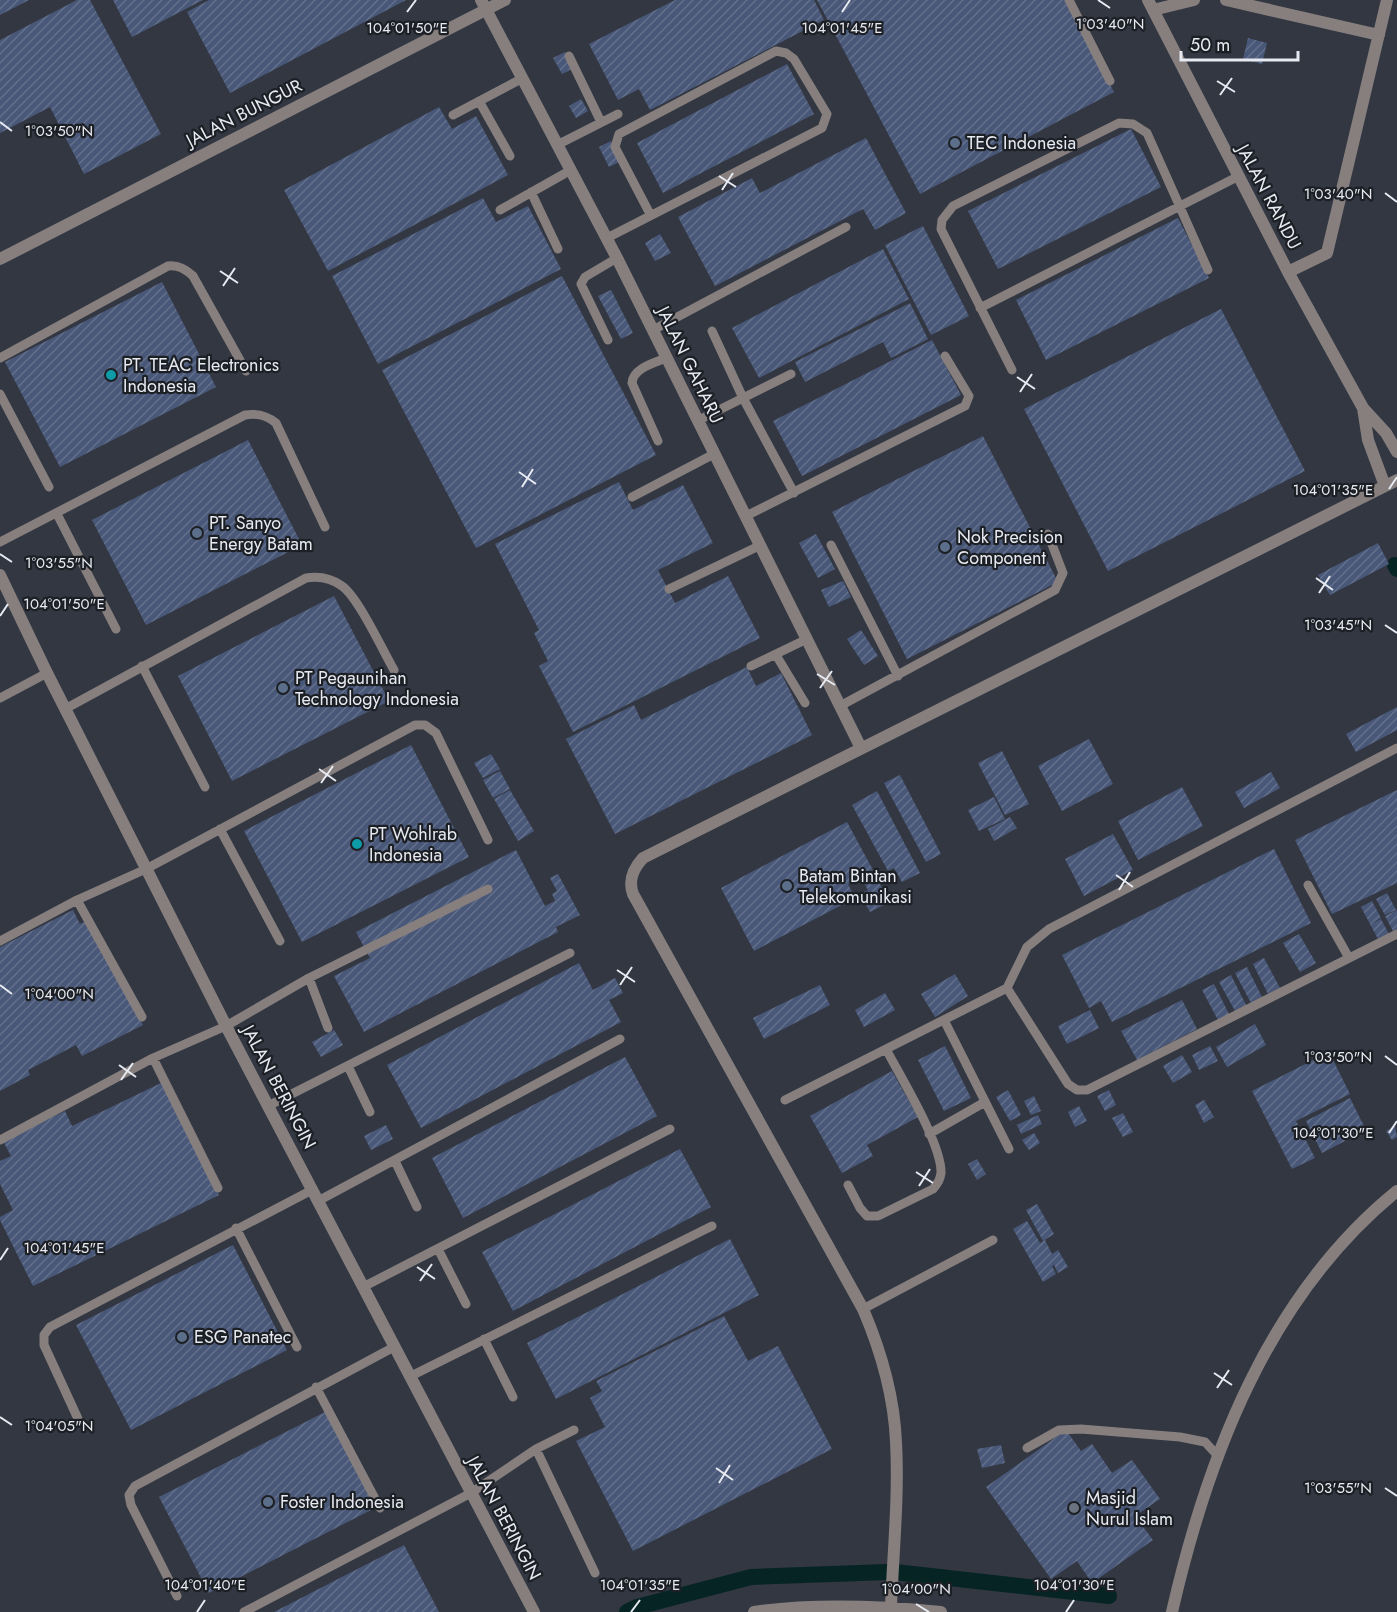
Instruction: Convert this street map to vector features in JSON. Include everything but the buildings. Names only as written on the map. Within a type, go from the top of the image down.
[{"type":"street","name":"JALAN BUNGUR","points":[[0,259],[484,5],[505,0]]},
{"type":"street","points":[[1151,5],[1194,0]]},
{"type":"street","points":[[1226,0],[1378,35]]},
{"type":"street","points":[[1288,272],[1327,253],[1387,0]]},
{"type":"street","name":"JALAN GAHARU","points":[[484,5],[607,238],[861,748]]},
{"type":"street","name":"JALAN RANDU","points":[[1151,5],[1237,177],[1288,272],[1363,408],[1386,433],[1397,452]]},
{"type":"street","name":"JALAN RANDU","points":[[1363,408],[1368,440],[1394,482]]},
{"type":"street","points":[[891,1607],[896,1442],[886,1377],[863,1308],[630,885],[636,866],[643,858],[1394,482]]},
{"type":"street","name":"JALAN BERINGIN","points":[[0,575],[65,709],[226,1026],[534,1612]]},
{"type":"street","points":[[1172,1612],[1188,1542],[1237,1407],[1265,1352],[1298,1298],[1334,1252],[1397,1191]]},
{"type":"street","points":[[754,1612],[786,1608],[891,1607],[941,1612]]},
{"type":"lane","points":[[1070,0],[1110,81]]},
{"type":"lane","points":[[607,238],[822,128],[826,114],[794,59],[786,53],[776,51],[619,134],[615,147],[650,214]]},
{"type":"lane","points":[[569,56],[601,122]]},
{"type":"lane","points":[[453,115],[523,78]]},
{"type":"lane","points":[[479,101],[510,156]]},
{"type":"lane","points":[[557,145],[618,114]]},
{"type":"lane","points":[[1012,370],[942,229],[942,220],[953,206],[1119,123],[1126,123],[1140,127],[1147,133],[1209,270]]},
{"type":"lane","points":[[500,210],[571,170]]},
{"type":"lane","points":[[980,308],[1237,177]]},
{"type":"lane","points":[[531,192],[558,249]]},
{"type":"lane","points":[[653,330],[846,227]]},
{"type":"lane","points":[[608,340],[580,284],[585,277],[617,258]]},
{"type":"lane","points":[[0,358],[168,266],[175,266],[193,276],[246,371]]},
{"type":"lane","points":[[712,331],[743,398],[794,493]]},
{"type":"lane","points":[[746,516],[965,406],[969,396],[945,356]]},
{"type":"lane","points":[[658,441],[632,383],[636,372],[666,358]]},
{"type":"lane","points":[[698,421],[791,374]]},
{"type":"lane","points":[[0,394],[49,487]]},
{"type":"lane","points":[[0,543],[245,415],[253,414],[262,415],[276,423],[325,527]]},
{"type":"lane","points":[[632,497],[714,454]]},
{"type":"lane","points":[[57,514],[116,628]]},
{"type":"lane","points":[[840,706],[1055,590],[1062,573],[1048,534]]},
{"type":"lane","points":[[669,589],[761,545]]},
{"type":"lane","points":[[831,545],[898,676]]},
{"type":"lane","points":[[65,709],[306,578],[317,576],[329,579],[348,590],[394,670]]},
{"type":"lane","points":[[751,666],[807,639]]},
{"type":"lane","points":[[776,655],[805,704]]},
{"type":"lane","points":[[142,666],[205,787]]},
{"type":"lane","points":[[0,699],[47,673]]},
{"type":"lane","points":[[0,941],[77,900],[146,869],[420,724],[436,733],[488,840]]},
{"type":"lane","points":[[785,1100],[1007,988],[1027,947],[1049,929],[1397,748]]},
{"type":"lane","points":[[220,829],[280,940]]},
{"type":"lane","points":[[1308,885],[1349,958]]},
{"type":"lane","points":[[0,1140],[153,1058],[226,1026],[309,978],[488,889]]},
{"type":"lane","points":[[77,900],[142,1017]]},
{"type":"lane","points":[[1007,988],[1068,1084],[1077,1090],[1087,1090],[1397,934]]},
{"type":"lane","points":[[268,1106],[570,953]]},
{"type":"lane","points":[[309,978],[328,1028]]},
{"type":"lane","points":[[944,1020],[1009,1149]]},
{"type":"lane","points":[[80,1421],[44,1345],[44,1335],[50,1327],[236,1228],[395,1161],[620,1039]]},
{"type":"lane","points":[[848,1185],[860,1209],[867,1216],[878,1216],[933,1189],[939,1181],[941,1170],[929,1134],[886,1049]]},
{"type":"lane","points":[[153,1058],[218,1188]]},
{"type":"lane","points":[[348,1066],[370,1112]]},
{"type":"lane","points":[[929,1134],[985,1102]]},
{"type":"lane","points":[[363,1287],[670,1129]]},
{"type":"lane","points":[[395,1161],[417,1207]]},
{"type":"lane","points":[[409,1377],[712,1227]]},
{"type":"lane","points":[[236,1228],[297,1347]]},
{"type":"lane","points":[[863,1308],[993,1239]]},
{"type":"lane","points":[[438,1248],[466,1304]]},
{"type":"lane","points":[[484,1339],[513,1396]]},
{"type":"lane","points":[[177,1596],[131,1505],[129,1499],[135,1486],[394,1347]]},
{"type":"lane","points":[[316,1387],[380,1508]]},
{"type":"lane","points":[[1027,1448],[1059,1430],[1081,1429],[1205,1442],[1219,1457]]},
{"type":"lane","points":[[244,1612],[471,1493],[536,1449],[574,1430]]},
{"type":"lane","points":[[536,1449],[595,1573]]},
{"type":"waterway","points":[[1395,565],[1397,569]]},
{"type":"waterway","points":[[627,1612],[637,1607],[751,1577],[887,1572]]},
{"type":"waterway","points":[[895,1572],[1109,1596]]},
{"type":"place","name":"TEC Indonesia","points":[[955,143]]},
{"type":"place","name":"PT. TEAC Electronics Indonesia","points":[[111,375]]},
{"type":"place","name":"PT. Sanyo Energy Batam","points":[[197,533]]},
{"type":"place","name":"Nok Precision Component","points":[[945,547]]},
{"type":"place","name":"PT Pegaunihan Technology Indonesia","points":[[283,688]]},
{"type":"place","name":"PT Wohlrab Indonesia","points":[[357,844]]},
{"type":"place","name":"Batam Bintan Telekomunikasi","points":[[787,886]]},
{"type":"place","name":"ESG Panatec","points":[[182,1337]]},
{"type":"place","name":"Foster Indonesia","points":[[268,1502]]},
{"type":"place","name":"Masjid Nurul Islam","points":[[1074,1508]]}]
